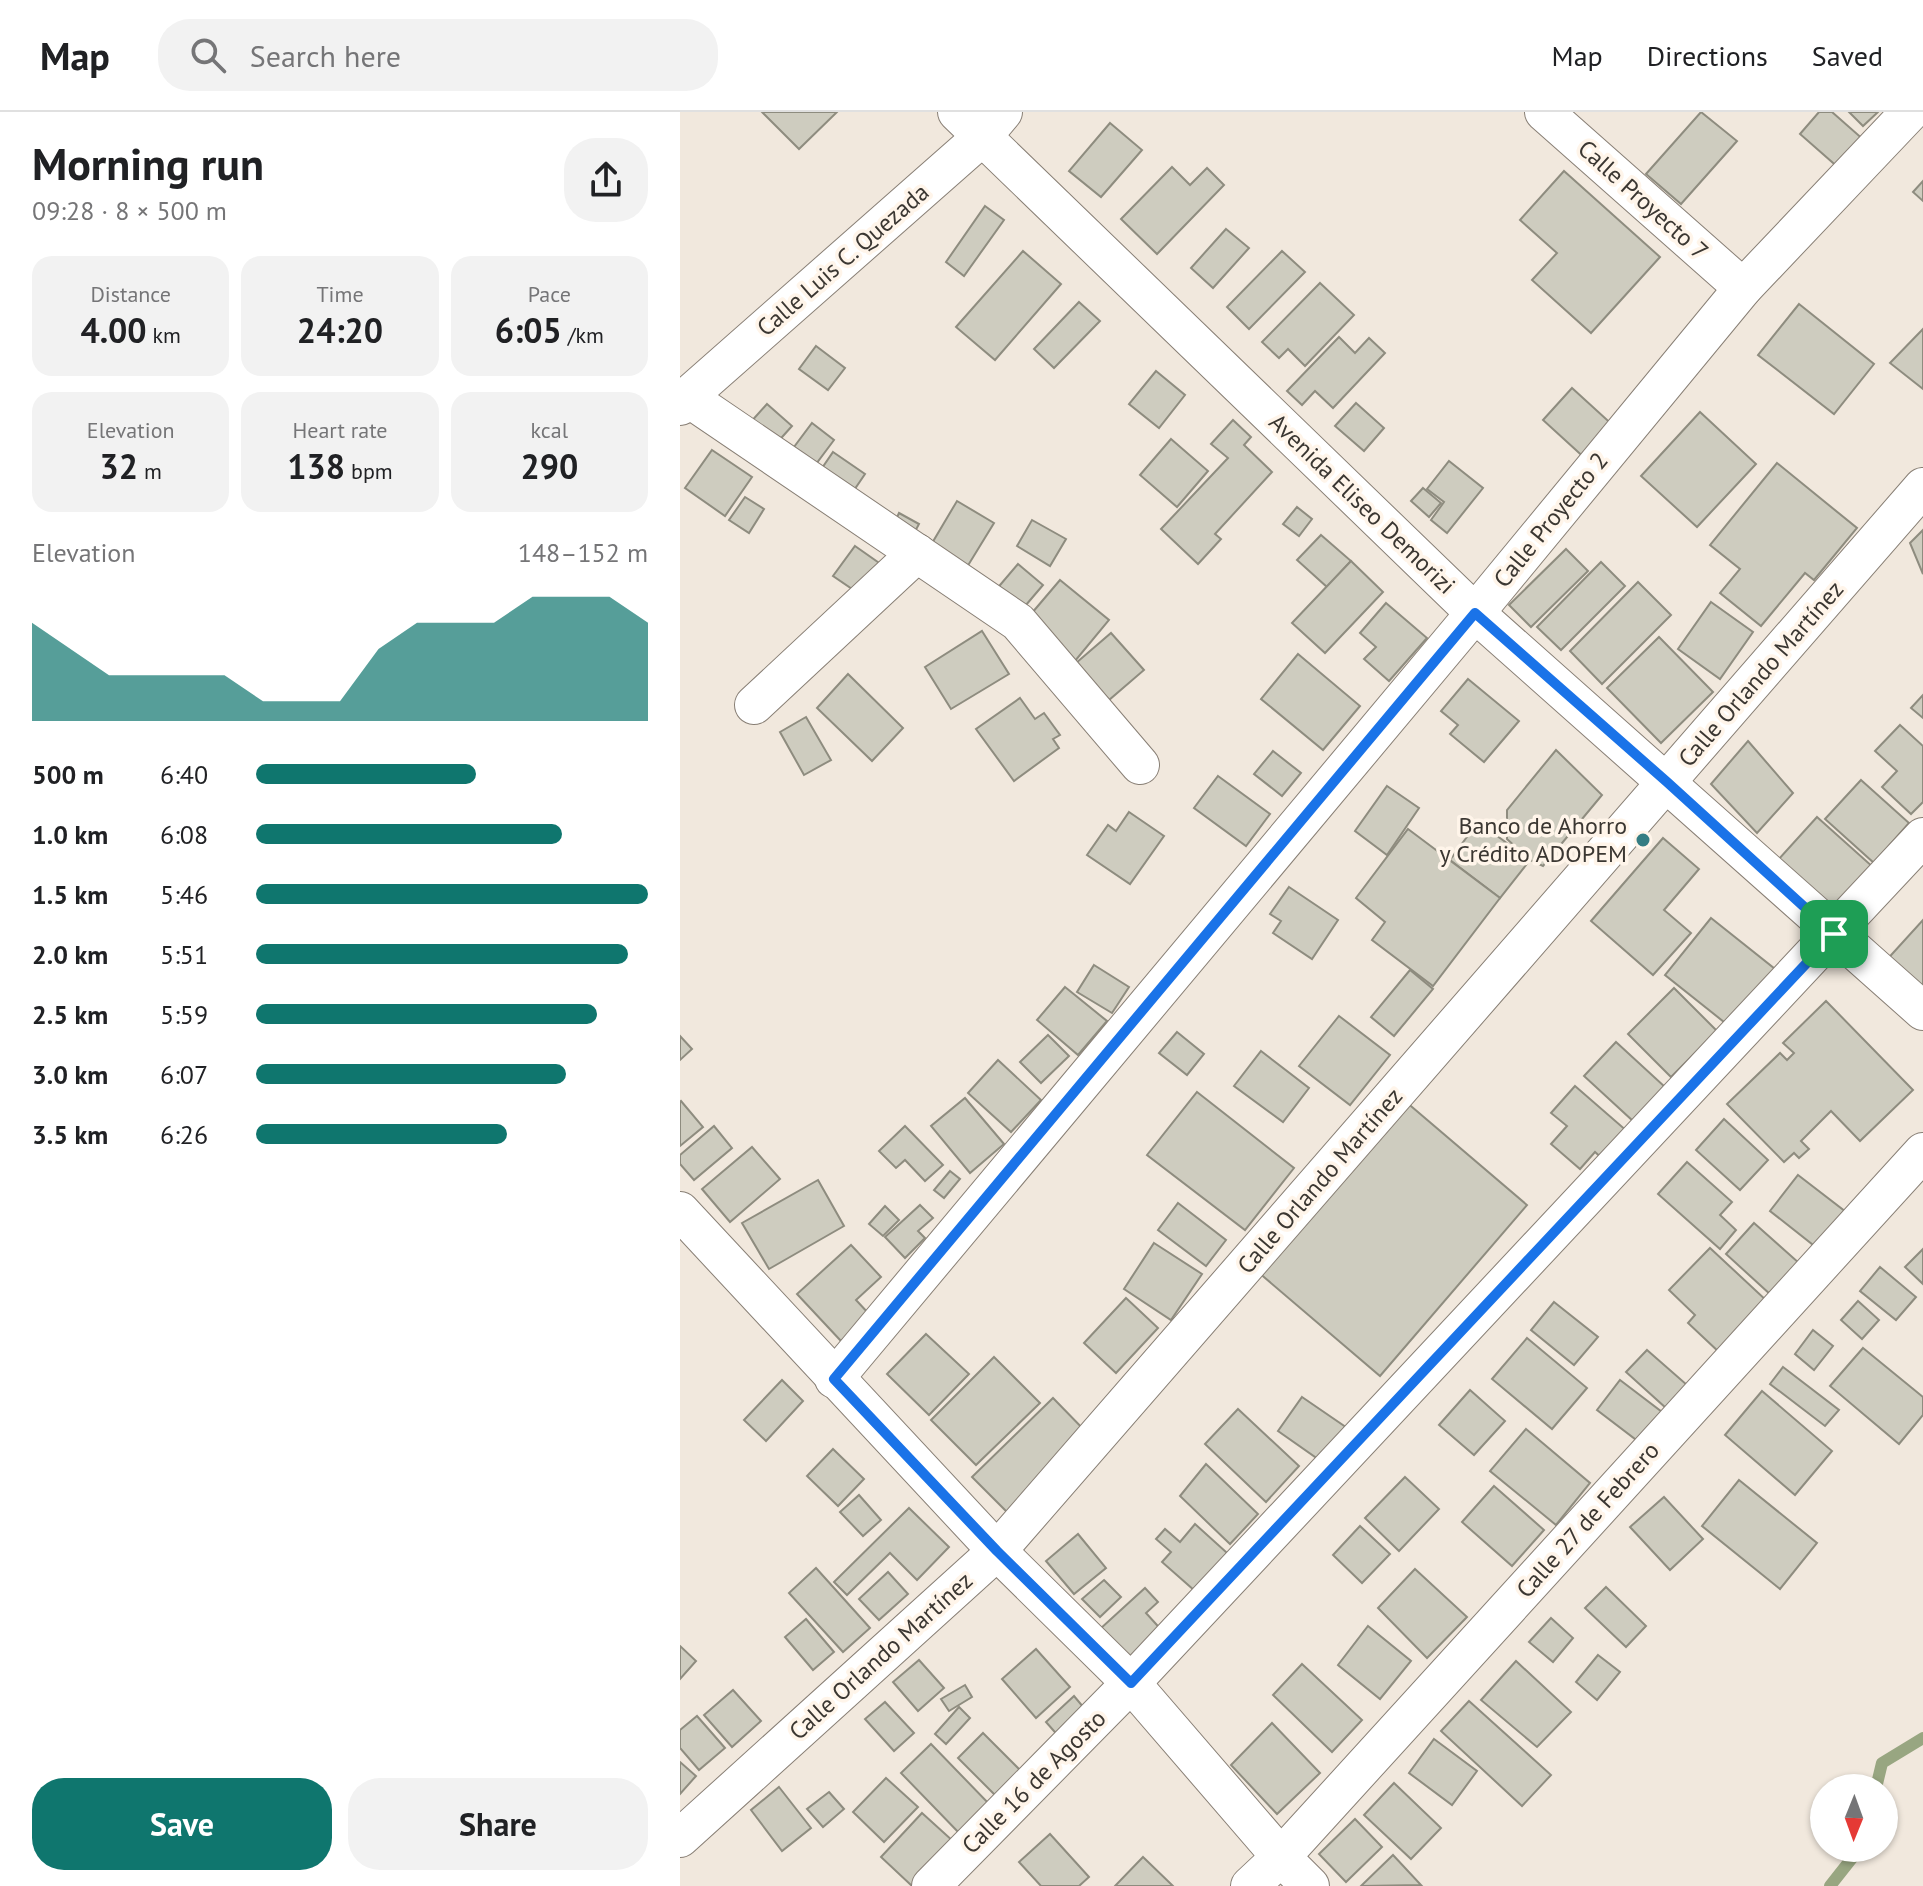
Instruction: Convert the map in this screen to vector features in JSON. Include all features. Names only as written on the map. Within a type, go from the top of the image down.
[{"type":"street","name":"Calle Proyecto 7","points":[[1544,112],[1743,288]]},
{"type":"street","name":"Calle Proyecto 2","points":[[834,1379],[1743,288],[1910,112]]},
{"type":"street","name":"Calle Luis C. Quezada","points":[[683,401],[981,120]]},
{"type":"street","name":"Avenida Eliseo Demorizi","points":[[981,120],[1475,613],[1923,1011]]},
{"type":"street","points":[[683,401],[1018,622],[1140,765]]},
{"type":"street","name":"Calle Orlando Martínez","points":[[680,1838],[997,1551],[1923,487]]},
{"type":"street","points":[[754,705],[917,553]]},
{"type":"street","name":"Calle 16 de Agosto","points":[[931,1886],[1131,1683],[1923,837]]},
{"type":"street","name":"Calle 27 de Febrero","points":[[1250,1886],[1281,1857],[1923,1152]]},
{"type":"street","points":[[680,1211],[997,1551],[1131,1683],[1281,1857],[1310,1886]]},
{"type":"building","points":[[762,112],[837,112],[799,149]]},
{"type":"building","points":[[1701,112],[1737,141],[1681,204],[1646,174]]},
{"type":"building","points":[[1819,112],[1832,112],[1865,141],[1840,169],[1800,134]]},
{"type":"building","points":[[1849,112],[1878,112],[1863,126]]},
{"type":"building","points":[[1110,123],[1142,150],[1101,197],[1069,171]]},
{"type":"building","points":[[1172,167],[1190,185],[1207,168],[1224,185],[1157,254],[1121,219]]},
{"type":"building","points":[[1564,171],[1660,257],[1591,333],[1532,280],[1557,253],[1520,220]]},
{"type":"building","points":[[1923,181],[1923,201],[1913,192]]},
{"type":"building","points":[[985,206],[1004,220],[964,276],[946,262]]},
{"type":"building","points":[[1226,229],[1249,248],[1213,288],[1191,268]]},
{"type":"building","points":[[1023,251],[1061,284],[995,360],[956,327]]},
{"type":"building","points":[[1282,251],[1305,272],[1249,329],[1227,307]]},
{"type":"building","points":[[1320,283],[1354,315],[1305,366],[1288,349],[1279,358],[1262,342]]},
{"type":"building","points":[[1079,302],[1100,321],[1054,368],[1034,349]]},
{"type":"building","points":[[1799,304],[1874,364],[1834,414],[1758,355]]},
{"type":"building","points":[[1923,329],[1923,389],[1890,363]]},
{"type":"building","points":[[1339,337],[1355,353],[1369,338],[1385,353],[1333,408],[1315,391],[1302,405],[1287,391]]},
{"type":"building","points":[[816,346],[845,368],[828,390],[799,369]]},
{"type":"building","points":[[1156,371],[1185,395],[1159,428],[1129,404]]},
{"type":"building","points":[[1572,388],[1617,429],[1588,461],[1543,420]]},
{"type":"building","points":[[1356,403],[1384,428],[1364,451],[1335,426]]},
{"type":"building","points":[[767,404],[792,426],[774,446],[749,424]]},
{"type":"building","points":[[1700,412],[1756,464],[1697,527],[1641,476]]},
{"type":"building","points":[[1233,420],[1251,437],[1244,445],[1272,472],[1215,534],[1221,539],[1198,564],[1161,529],[1228,458],[1211,444]]},
{"type":"building","points":[[812,423],[834,440],[810,472],[788,455]]},
{"type":"building","points":[[1171,439],[1208,471],[1177,507],[1140,475]]},
{"type":"building","points":[[712,450],[752,477],[725,516],[685,488]]},
{"type":"building","points":[[833,452],[865,474],[850,496],[818,474]]},
{"type":"building","points":[[1449,461],[1483,488],[1447,533],[1431,520],[1444,502],[1427,489]]},
{"type":"building","points":[[1777,463],[1857,528],[1814,580],[1805,573],[1761,626],[1720,593],[1740,569],[1710,545]]},
{"type":"building","points":[[1423,488],[1441,503],[1429,517],[1411,501]]},
{"type":"building","points":[[745,497],[764,509],[749,533],[729,520]]},
{"type":"building","points":[[957,501],[994,523],[964,572],[928,550]]},
{"type":"building","points":[[1297,507],[1312,519],[1299,536],[1283,524]]},
{"type":"building","points":[[899,513],[919,524],[911,539],[892,528]]},
{"type":"building","points":[[1032,520],[1066,539],[1050,566],[1017,546]]},
{"type":"building","points":[[1923,530],[1923,574],[1910,543]]},
{"type":"building","points":[[1321,535],[1351,561],[1327,587],[1297,560]]},
{"type":"building","points":[[855,546],[882,565],[861,595],[833,576]]},
{"type":"building","points":[[1566,549],[1588,571],[1531,627],[1509,605]]},
{"type":"building","points":[[1351,561],[1383,592],[1325,653],[1292,623]]},
{"type":"building","points":[[1601,562],[1625,586],[1561,650],[1537,627]]},
{"type":"building","points":[[1018,564],[1043,585],[1020,612],[995,591]]},
{"type":"building","points":[[1060,580],[1109,620],[1075,661],[1026,620]]},
{"type":"building","points":[[1638,582],[1671,615],[1602,684],[1570,651]]},
{"type":"building","points":[[1711,602],[1753,632],[1720,679],[1678,649]]},
{"type":"building","points":[[1386,603],[1427,638],[1389,681],[1364,659],[1376,647],[1360,633]]},
{"type":"building","points":[[982,631],[1009,674],[951,709],[925,667]]},
{"type":"building","points":[[1111,633],[1144,670],[1109,700],[1076,663]]},
{"type":"building","points":[[1659,637],[1713,692],[1661,743],[1607,688]]},
{"type":"building","points":[[1298,654],[1360,706],[1323,750],[1261,699]]},
{"type":"building","points":[[848,674],[903,728],[872,761],[817,708]]},
{"type":"building","points":[[1468,679],[1519,721],[1484,762],[1450,734],[1458,725],[1441,711]]},
{"type":"building","points":[[1923,695],[1923,718],[1911,708]]},
{"type":"building","points":[[1020,698],[1035,719],[1044,713],[1060,735],[1053,739],[1059,748],[1014,781],[976,729]]},
{"type":"building","points":[[806,717],[831,760],[804,775],[780,732]]},
{"type":"building","points":[[1900,725],[1923,746],[1923,802],[1911,814],[1882,787],[1897,771],[1875,751]]},
{"type":"building","points":[[1748,741],[1793,793],[1757,833],[1711,784]]},
{"type":"building","points":[[1556,750],[1602,795],[1543,866],[1530,860],[1507,839],[1507,810]]},
{"type":"building","points":[[1273,751],[1301,773],[1282,796],[1254,774]]},
{"type":"building","points":[[1218,776],[1270,814],[1246,846],[1194,808]]},
{"type":"building","points":[[1861,780],[1909,823],[1874,863],[1825,819]]},
{"type":"building","points":[[1387,786],[1419,808],[1387,855],[1355,831]]},
{"type":"building","points":[[1129,812],[1164,836],[1130,884],[1087,855],[1108,825],[1116,831]]},
{"type":"building","points":[[1817,817],[1874,868],[1834,913],[1777,861]]},
{"type":"building","points":[[1478,822],[1530,860],[1500,898],[1450,860]]},
{"type":"building","points":[[1408,829],[1500,898],[1433,986],[1372,940],[1385,922],[1356,898]]},
{"type":"building","points":[[1663,838],[1699,869],[1664,910],[1691,933],[1653,975],[1591,921]]},
{"type":"building","points":[[1289,887],[1338,920],[1312,959],[1273,933],[1281,921],[1270,914]]},
{"type":"building","points":[[1711,918],[1775,969],[1729,1026],[1665,975]]},
{"type":"building","points":[[1923,920],[1923,999],[1883,964]]},
{"type":"building","points":[[1094,965],[1129,987],[1112,1013],[1077,992]]},
{"type":"building","points":[[1410,970],[1433,989],[1394,1036],[1371,1017]]},
{"type":"building","points":[[1065,987],[1107,1021],[1078,1055],[1037,1020]]},
{"type":"building","points":[[1674,988],[1717,1031],[1671,1077],[1628,1034]]},
{"type":"building","points":[[1826,1001],[1913,1090],[1860,1141],[1831,1111],[1801,1141],[1809,1149],[1799,1158],[1794,1153],[1784,1162],[1727,1104],[1780,1053],[1787,1060],[1794,1053],[1783,1043]]},
{"type":"building","points":[[1339,1016],[1390,1055],[1350,1105],[1299,1066]]},
{"type":"building","points":[[1177,1032],[1204,1054],[1187,1075],[1159,1053]]},
{"type":"building","points":[[1048,1035],[1069,1056],[1041,1083],[1020,1062]]},
{"type":"building","points":[[680,1036],[692,1049],[680,1060]]},
{"type":"building","points":[[1616,1042],[1665,1087],[1633,1121],[1584,1076]]},
{"type":"building","points":[[1261,1051],[1309,1088],[1283,1122],[1234,1086]]},
{"type":"building","points":[[998,1060],[1041,1100],[1011,1132],[968,1093]]},
{"type":"building","points":[[1575,1086],[1628,1132],[1604,1160],[1595,1152],[1580,1169],[1551,1144],[1567,1126],[1551,1113]]},
{"type":"building","points":[[1197,1092],[1294,1168],[1245,1230],[1147,1155]]},
{"type":"building","points":[[965,1098],[1004,1144],[970,1173],[931,1126]]},
{"type":"building","points":[[1405,1101],[1527,1205],[1380,1376],[1258,1272]]},
{"type":"building","points":[[680,1102],[703,1127],[680,1146]]},
{"type":"building","points":[[1724,1119],[1768,1160],[1740,1190],[1696,1150]]},
{"type":"building","points":[[714,1126],[732,1148],[694,1180],[680,1164],[680,1155]]},
{"type":"building","points":[[905,1126],[943,1165],[925,1181],[905,1160],[896,1168],[879,1151]]},
{"type":"building","points":[[752,1147],[780,1179],[730,1222],[702,1189]]},
{"type":"building","points":[[1687,1162],[1732,1202],[1720,1215],[1736,1230],[1720,1249],[1658,1194]]},
{"type":"building","points":[[950,1171],[960,1179],[944,1198],[934,1190]]},
{"type":"building","points":[[1798,1175],[1846,1212],[1817,1248],[1770,1211]]},
{"type":"building","points":[[818,1180],[844,1226],[769,1269],[742,1223]]},
{"type":"building","points":[[1178,1203],[1226,1240],[1206,1266],[1158,1230]]},
{"type":"building","points":[[920,1205],[933,1218],[918,1231],[925,1238],[905,1258],[885,1237]]},
{"type":"building","points":[[885,1206],[899,1220],[883,1236],[869,1224]]},
{"type":"building","points":[[1754,1223],[1799,1263],[1771,1295],[1726,1254]]},
{"type":"building","points":[[1154,1243],[1202,1274],[1171,1320],[1124,1289]]},
{"type":"building","points":[[851,1245],[881,1277],[856,1300],[870,1315],[841,1341],[797,1294]]},
{"type":"building","points":[[1710,1248],[1768,1302],[1720,1353],[1688,1323],[1695,1315],[1669,1290]]},
{"type":"building","points":[[1923,1249],[1923,1284],[1905,1267]]},
{"type":"building","points":[[1880,1267],[1916,1297],[1896,1320],[1860,1291]]},
{"type":"building","points":[[1126,1298],[1158,1328],[1116,1373],[1084,1343]]},
{"type":"building","points":[[1858,1301],[1879,1320],[1862,1339],[1841,1320]]},
{"type":"building","points":[[1554,1302],[1598,1337],[1574,1365],[1531,1330]]},
{"type":"building","points":[[1813,1330],[1833,1346],[1814,1370],[1795,1354]]},
{"type":"building","points":[[926,1334],[969,1374],[929,1415],[887,1374]]},
{"type":"building","points":[[1527,1338],[1587,1388],[1552,1429],[1492,1379]]},
{"type":"building","points":[[1863,1348],[1923,1397],[1923,1415],[1899,1444],[1830,1386]]},
{"type":"building","points":[[1647,1350],[1687,1385],[1666,1408],[1626,1372]]},
{"type":"building","points":[[994,1357],[1040,1403],[976,1465],[931,1420]]},
{"type":"building","points":[[1783,1367],[1839,1410],[1825,1426],[1770,1384]]},
{"type":"building","points":[[782,1380],[803,1401],[766,1441],[744,1420]]},
{"type":"building","points":[[1620,1380],[1662,1412],[1639,1442],[1597,1410]]},
{"type":"building","points":[[1470,1390],[1505,1421],[1474,1455],[1439,1425]]},
{"type":"building","points":[[1762,1391],[1832,1451],[1795,1495],[1725,1435]]},
{"type":"building","points":[[1302,1397],[1353,1432],[1328,1466],[1278,1431]]},
{"type":"building","points":[[1053,1398],[1092,1438],[1012,1517],[972,1477]]},
{"type":"building","points":[[1238,1409],[1299,1466],[1266,1502],[1205,1444]]},
{"type":"building","points":[[1526,1429],[1590,1483],[1556,1525],[1490,1471]]},
{"type":"building","points":[[833,1449],[864,1479],[838,1506],[807,1476]]},
{"type":"building","points":[[1206,1464],[1258,1514],[1230,1544],[1180,1496]]},
{"type":"building","points":[[1405,1477],[1439,1509],[1399,1551],[1365,1518]]},
{"type":"building","points":[[1739,1480],[1817,1543],[1780,1589],[1702,1526]]},
{"type":"building","points":[[1494,1486],[1544,1530],[1512,1566],[1462,1522]]},
{"type":"building","points":[[859,1495],[881,1520],[863,1536],[840,1512]]},
{"type":"building","points":[[1664,1497],[1703,1539],[1670,1570],[1630,1527]]},
{"type":"building","points":[[909,1508],[949,1547],[917,1580],[890,1553],[847,1595],[834,1582]]},
{"type":"building","points":[[1195,1524],[1236,1561],[1203,1598],[1162,1562],[1171,1552],[1156,1539],[1165,1529],[1180,1542]]},
{"type":"building","points":[[1360,1526],[1390,1554],[1362,1583],[1333,1555]]},
{"type":"building","points":[[1078,1534],[1106,1568],[1074,1594],[1046,1561]]},
{"type":"building","points":[[816,1568],[870,1628],[843,1652],[789,1593]]},
{"type":"building","points":[[1415,1569],[1467,1617],[1427,1658],[1378,1608]]},
{"type":"building","points":[[888,1572],[908,1594],[879,1620],[859,1599]]},
{"type":"building","points":[[1104,1580],[1121,1597],[1100,1617],[1082,1599]]},
{"type":"building","points":[[1606,1587],[1646,1626],[1626,1647],[1585,1608]]},
{"type":"building","points":[[1145,1588],[1158,1602],[1146,1613],[1166,1635],[1132,1665],[1100,1629]]},
{"type":"building","points":[[1551,1618],[1573,1638],[1553,1662],[1529,1642]]},
{"type":"building","points":[[806,1619],[834,1652],[813,1670],[785,1637]]},
{"type":"building","points":[[1368,1626],[1411,1661],[1380,1699],[1338,1665]]},
{"type":"building","points":[[680,1646],[696,1661],[680,1679]]},
{"type":"building","points":[[1036,1649],[1070,1687],[1036,1718],[1002,1679]]},
{"type":"building","points":[[1598,1655],[1620,1672],[1597,1700],[1576,1682]]},
{"type":"building","points":[[919,1660],[944,1688],[918,1711],[893,1682]]},
{"type":"building","points":[[1516,1661],[1571,1712],[1537,1747],[1481,1700]]},
{"type":"building","points":[[1302,1664],[1362,1720],[1332,1752],[1273,1695]]},
{"type":"building","points":[[965,1685],[972,1697],[949,1711],[941,1699]]},
{"type":"building","points":[[733,1690],[761,1721],[732,1747],[704,1715]]},
{"type":"building","points":[[1074,1696],[1089,1714],[1061,1739],[1046,1722]]},
{"type":"building","points":[[1469,1701],[1551,1775],[1522,1806],[1441,1731]]},
{"type":"building","points":[[885,1702],[914,1733],[894,1751],[865,1719]]},
{"type":"building","points":[[959,1707],[970,1718],[946,1744],[935,1734]]},
{"type":"building","points":[[697,1716],[725,1748],[699,1770],[680,1748],[680,1730]]},
{"type":"building","points":[[1272,1723],[1320,1773],[1277,1814],[1231,1765]]},
{"type":"building","points":[[983,1733],[1027,1777],[1002,1802],[958,1758]]},
{"type":"building","points":[[1434,1739],[1477,1771],[1452,1805],[1409,1773]]},
{"type":"building","points":[[931,1744],[993,1808],[963,1837],[901,1773]]},
{"type":"building","points":[[680,1762],[696,1776],[680,1794]]},
{"type":"building","points":[[886,1778],[918,1807],[884,1842],[853,1812]]},
{"type":"building","points":[[1394,1783],[1441,1828],[1411,1859],[1364,1815]]},
{"type":"building","points":[[779,1787],[811,1828],[782,1851],[751,1810]]},
{"type":"building","points":[[829,1792],[844,1809],[823,1827],[807,1809]]},
{"type":"building","points":[[922,1813],[954,1842],[912,1886],[881,1857]]},
{"type":"building","points":[[1355,1819],[1382,1847],[1346,1882],[1319,1854]]},
{"type":"building","points":[[1050,1834],[1089,1877],[1079,1886],[1041,1886],[1019,1862]]},
{"type":"building","points":[[1393,1855],[1421,1885],[1361,1886]]},
{"type":"building","points":[[1143,1857],[1173,1886],[1115,1886]]},
{"type":"waterway","points":[[1879,1774],[1882,1763],[1923,1738]]},
{"type":"waterway","points":[[1830,1886],[1849,1862]]},
{"type":"place","name":"Banco de Ahorro y Crédito ADOPEM","points":[[1643,840]]},
{"type":"route","points":[[1475,613],[1834,934],[1131,1683],[997,1551],[834,1379],[1475,613]]}]
